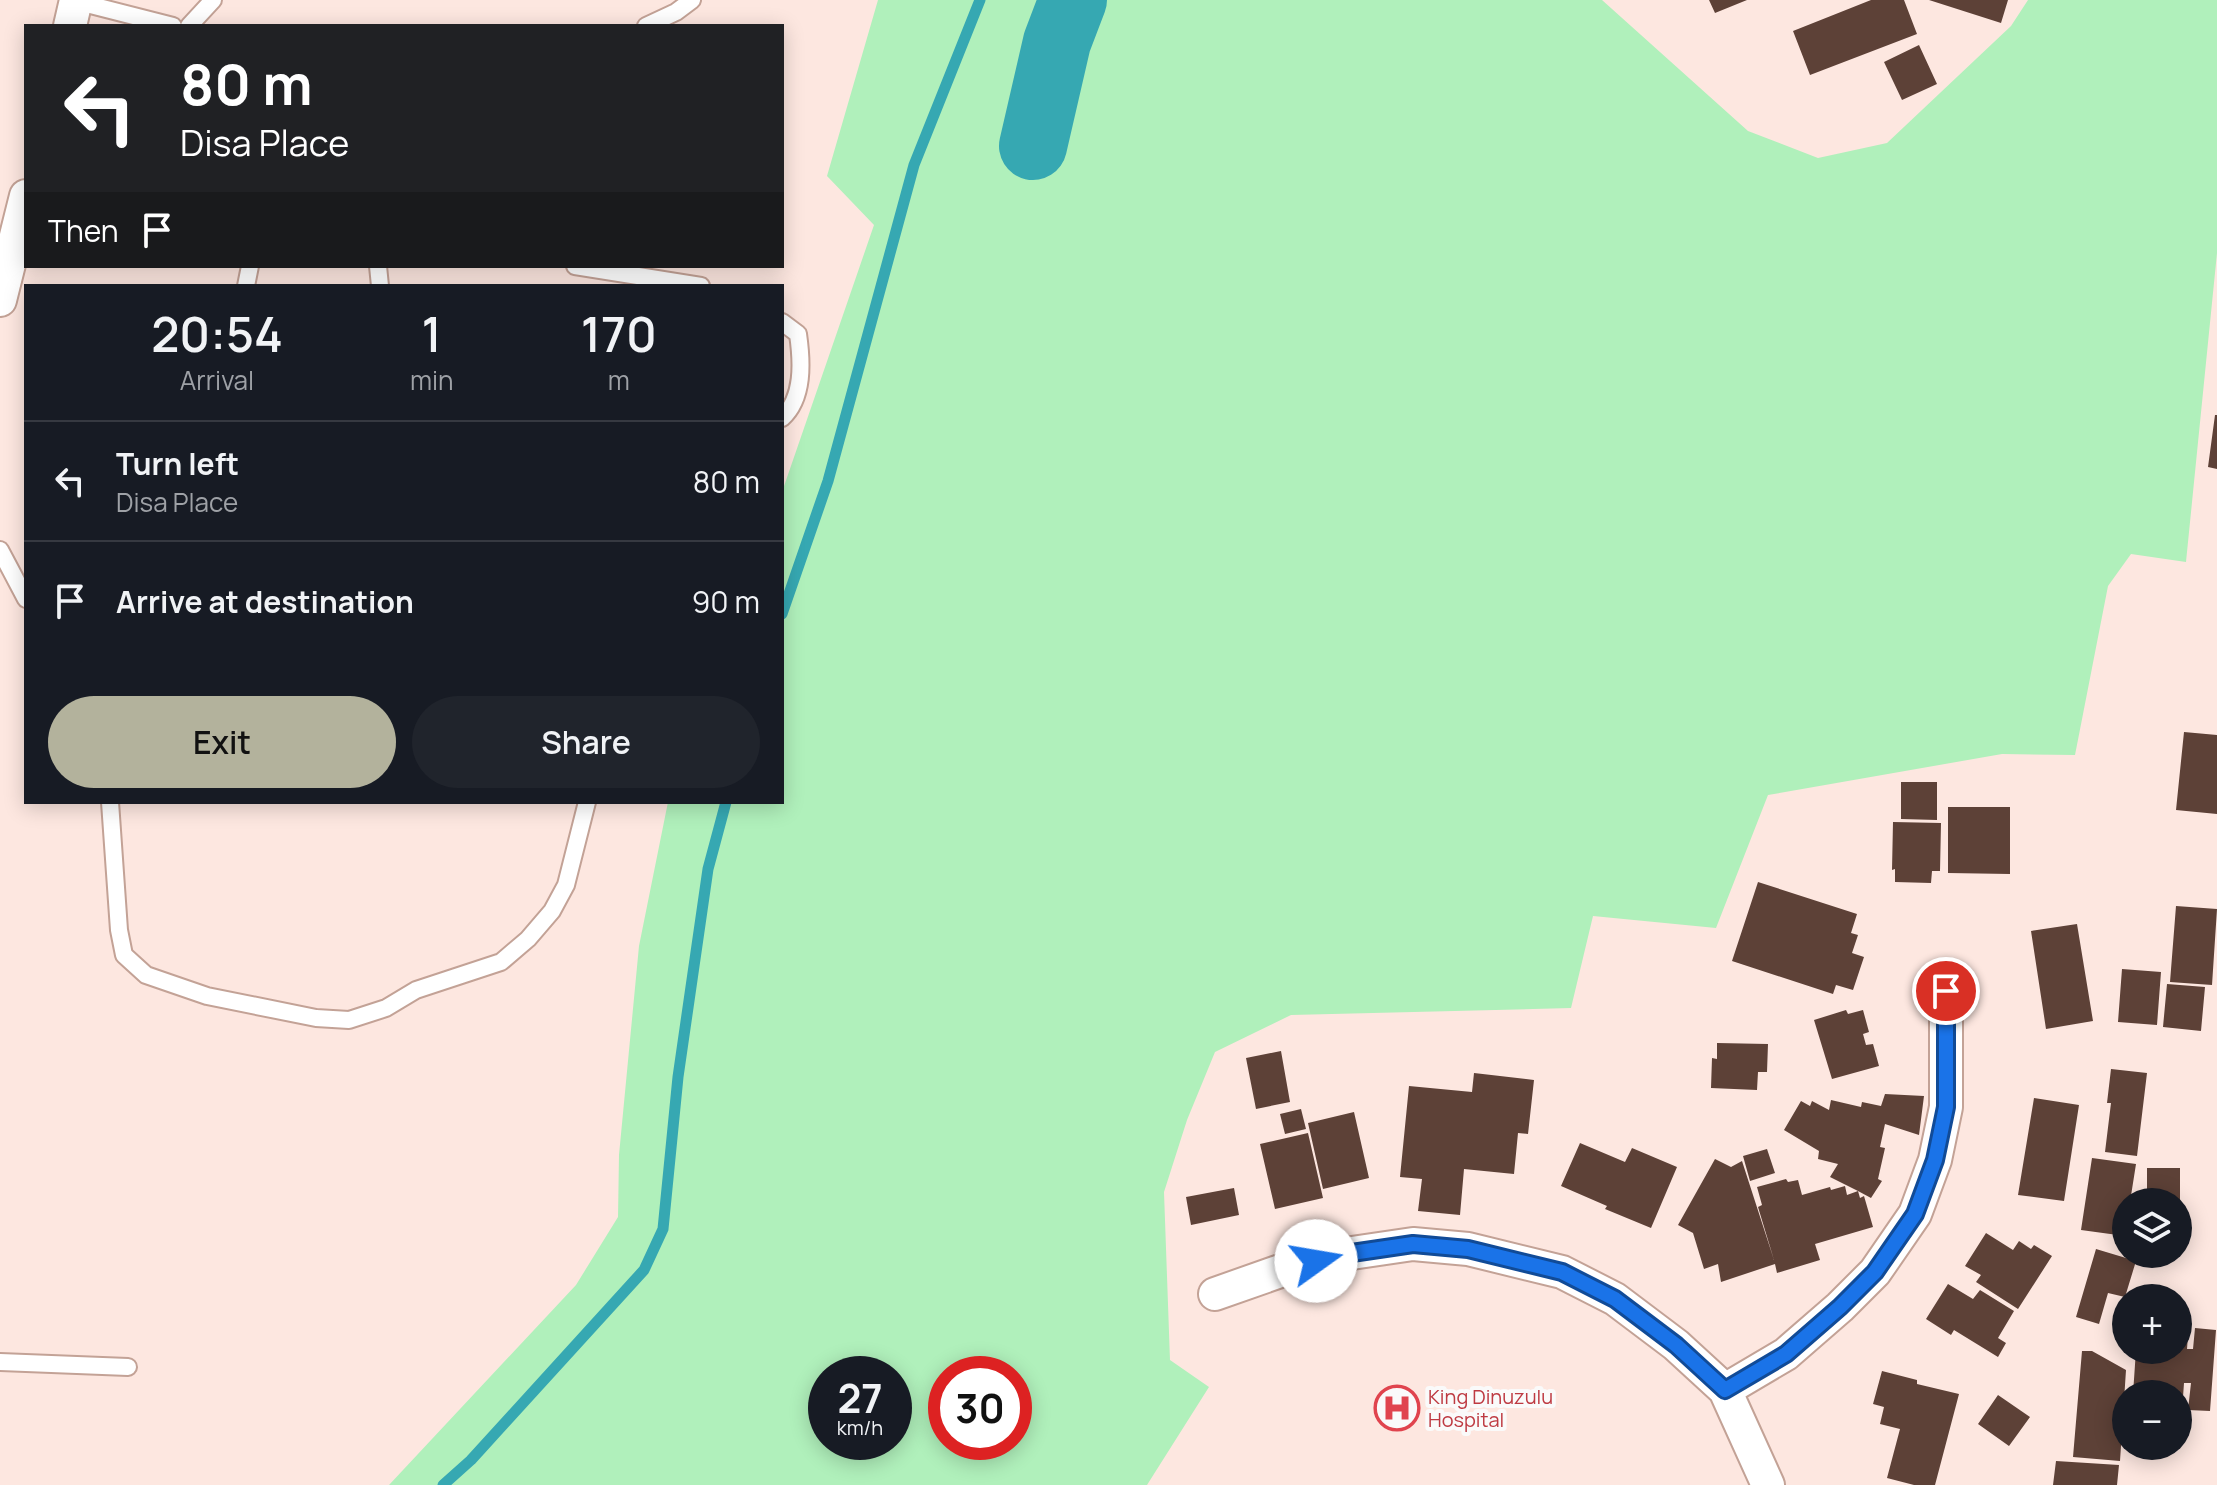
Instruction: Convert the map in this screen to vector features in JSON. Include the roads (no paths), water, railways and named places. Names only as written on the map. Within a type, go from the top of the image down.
[{"type":"street","points":[[70,24],[76,0]]},
{"type":"street","points":[[0,300],[24,204]]},
{"type":"street","points":[[1725,1390],[1786,1354],[1840,1307],[1875,1272],[1915,1214],[1935,1160],[1946,1107],[1946,991]]},
{"type":"street","points":[[1215,1294],[1286,1269],[1345,1254],[1413,1244],[1468,1249],[1562,1272],[1615,1299],[1676,1345],[1725,1390],[1768,1485]]},
{"type":"lane","points":[[70,0],[166,24]]},
{"type":"lane","points":[[191,24],[213,0]]},
{"type":"lane","points":[[650,24],[676,12],[692,0]]},
{"type":"lane","points":[[588,268],[688,284]]},
{"type":"lane","points":[[784,324],[798,334],[802,362],[792,408],[784,416]]},
{"type":"lane","points":[[0,550],[24,593]]},
{"type":"lane","points":[[110,804],[119,930],[124,955],[146,975],[207,996],[316,1018],[349,1020],[386,1008],[416,990],[501,962],[528,939],[552,911],[566,885],[586,804]]},
{"type":"lane","points":[[0,1362],[128,1367]]},
{"type":"waterway","points":[[784,608],[828,481],[914,165],[980,0]]},
{"type":"waterway","points":[[1033,146],[1057,42],[1073,0]]},
{"type":"waterway","points":[[443,1485],[471,1460],[644,1270],[663,1229],[678,1077],[708,869],[725,804]]},
{"type":"place","name":"King Dinuzulu Hospital","points":[[1397,1408]]}]
